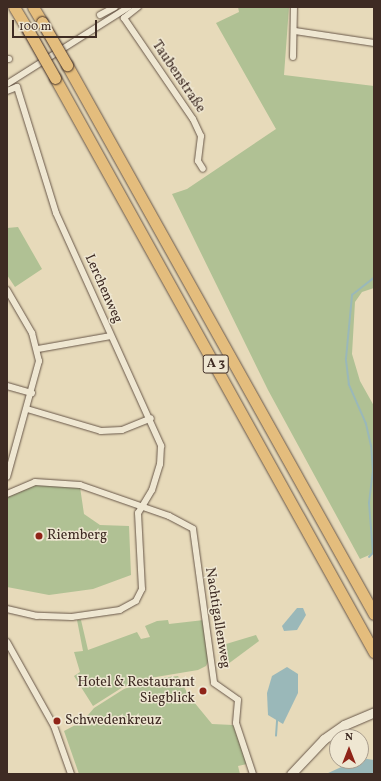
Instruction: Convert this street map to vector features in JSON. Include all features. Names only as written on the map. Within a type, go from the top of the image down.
[{"type":"highway","name":"A 3","points":[[14,7],[374,652]]},
{"type":"highway","name":"A 3","points":[[33,7],[374,614]]},
{"type":"main road","points":[[291,774],[324,739],[344,725],[374,712]]},
{"type":"street","points":[[100,15],[115,7]]},
{"type":"street","points":[[7,84],[36,68],[129,7]]},
{"type":"street","name":"Taubenstraße","points":[[138,7],[124,18],[193,119],[201,136],[198,161],[203,169]]},
{"type":"street","points":[[293,57],[295,31],[294,7]]},
{"type":"street","points":[[295,31],[374,43]]},
{"type":"street","name":"Lerchenweg","points":[[7,91],[17,87],[56,213],[151,418],[162,446],[160,464],[137,522],[142,589],[130,608],[72,617],[7,609]]},
{"type":"street","points":[[7,290],[38,350],[32,393],[7,477]]},
{"type":"street","points":[[38,350],[112,336]]},
{"type":"street","points":[[7,386],[32,393]]},
{"type":"street","points":[[27,409],[101,431],[122,430],[151,418]]},
{"type":"street","points":[[7,494],[35,482],[80,485],[144,507]]},
{"type":"street","name":"Nachtigallenweg","points":[[144,507],[193,529],[214,683],[238,700],[236,722],[253,774]]},
{"type":"street","points":[[7,642],[54,726],[71,774]]},
{"type":"green space","points":[[238,7],[289,7],[284,75],[374,86],[374,288],[362,292],[355,302],[352,354],[360,381],[374,406],[374,553],[360,559],[268,390],[172,194],[187,189],[276,129],[216,23],[239,12]]},
{"type":"green space","points":[[18,227],[42,269],[15,287],[7,275],[7,228]]},
{"type":"green space","points":[[36,485],[80,487],[84,514],[100,525],[129,526],[131,575],[93,589],[49,595],[7,587],[7,497]]},
{"type":"green space","points":[[77,620],[81,620],[88,650],[137,632],[141,639],[150,637],[145,626],[157,621],[168,620],[169,624],[204,620],[210,658],[206,666],[198,670],[150,678],[123,687],[93,706],[74,676],[80,672],[74,652],[83,651]]},
{"type":"green space","points":[[256,635],[259,641],[228,664],[226,644]]},
{"type":"green space","points":[[178,676],[189,696],[212,724],[233,725],[247,764],[238,766],[240,774],[79,774],[64,731],[83,721],[94,708],[124,689],[151,679]]},
{"type":"water","points":[[297,608],[303,608],[306,615],[297,630],[284,631],[282,626]]},
{"type":"water","points":[[287,667],[298,674],[298,693],[283,724],[268,715],[267,693],[272,676]]},
{"type":"water","points":[[369,759],[374,760],[374,774],[326,774],[337,769],[369,769]]},
{"type":"waterway","points":[[369,557],[373,553],[369,503],[373,472],[371,446],[366,424],[349,385],[346,359],[352,295],[374,278]]},
{"type":"waterway","points":[[276,736],[277,720]]},
{"type":"place","name":"Riemberg","points":[[39,536]]},
{"type":"place","name":"Hotel & Restaurant Siegblick","points":[[203,691]]},
{"type":"place","name":"Schwedenkreuz","points":[[57,721]]}]
